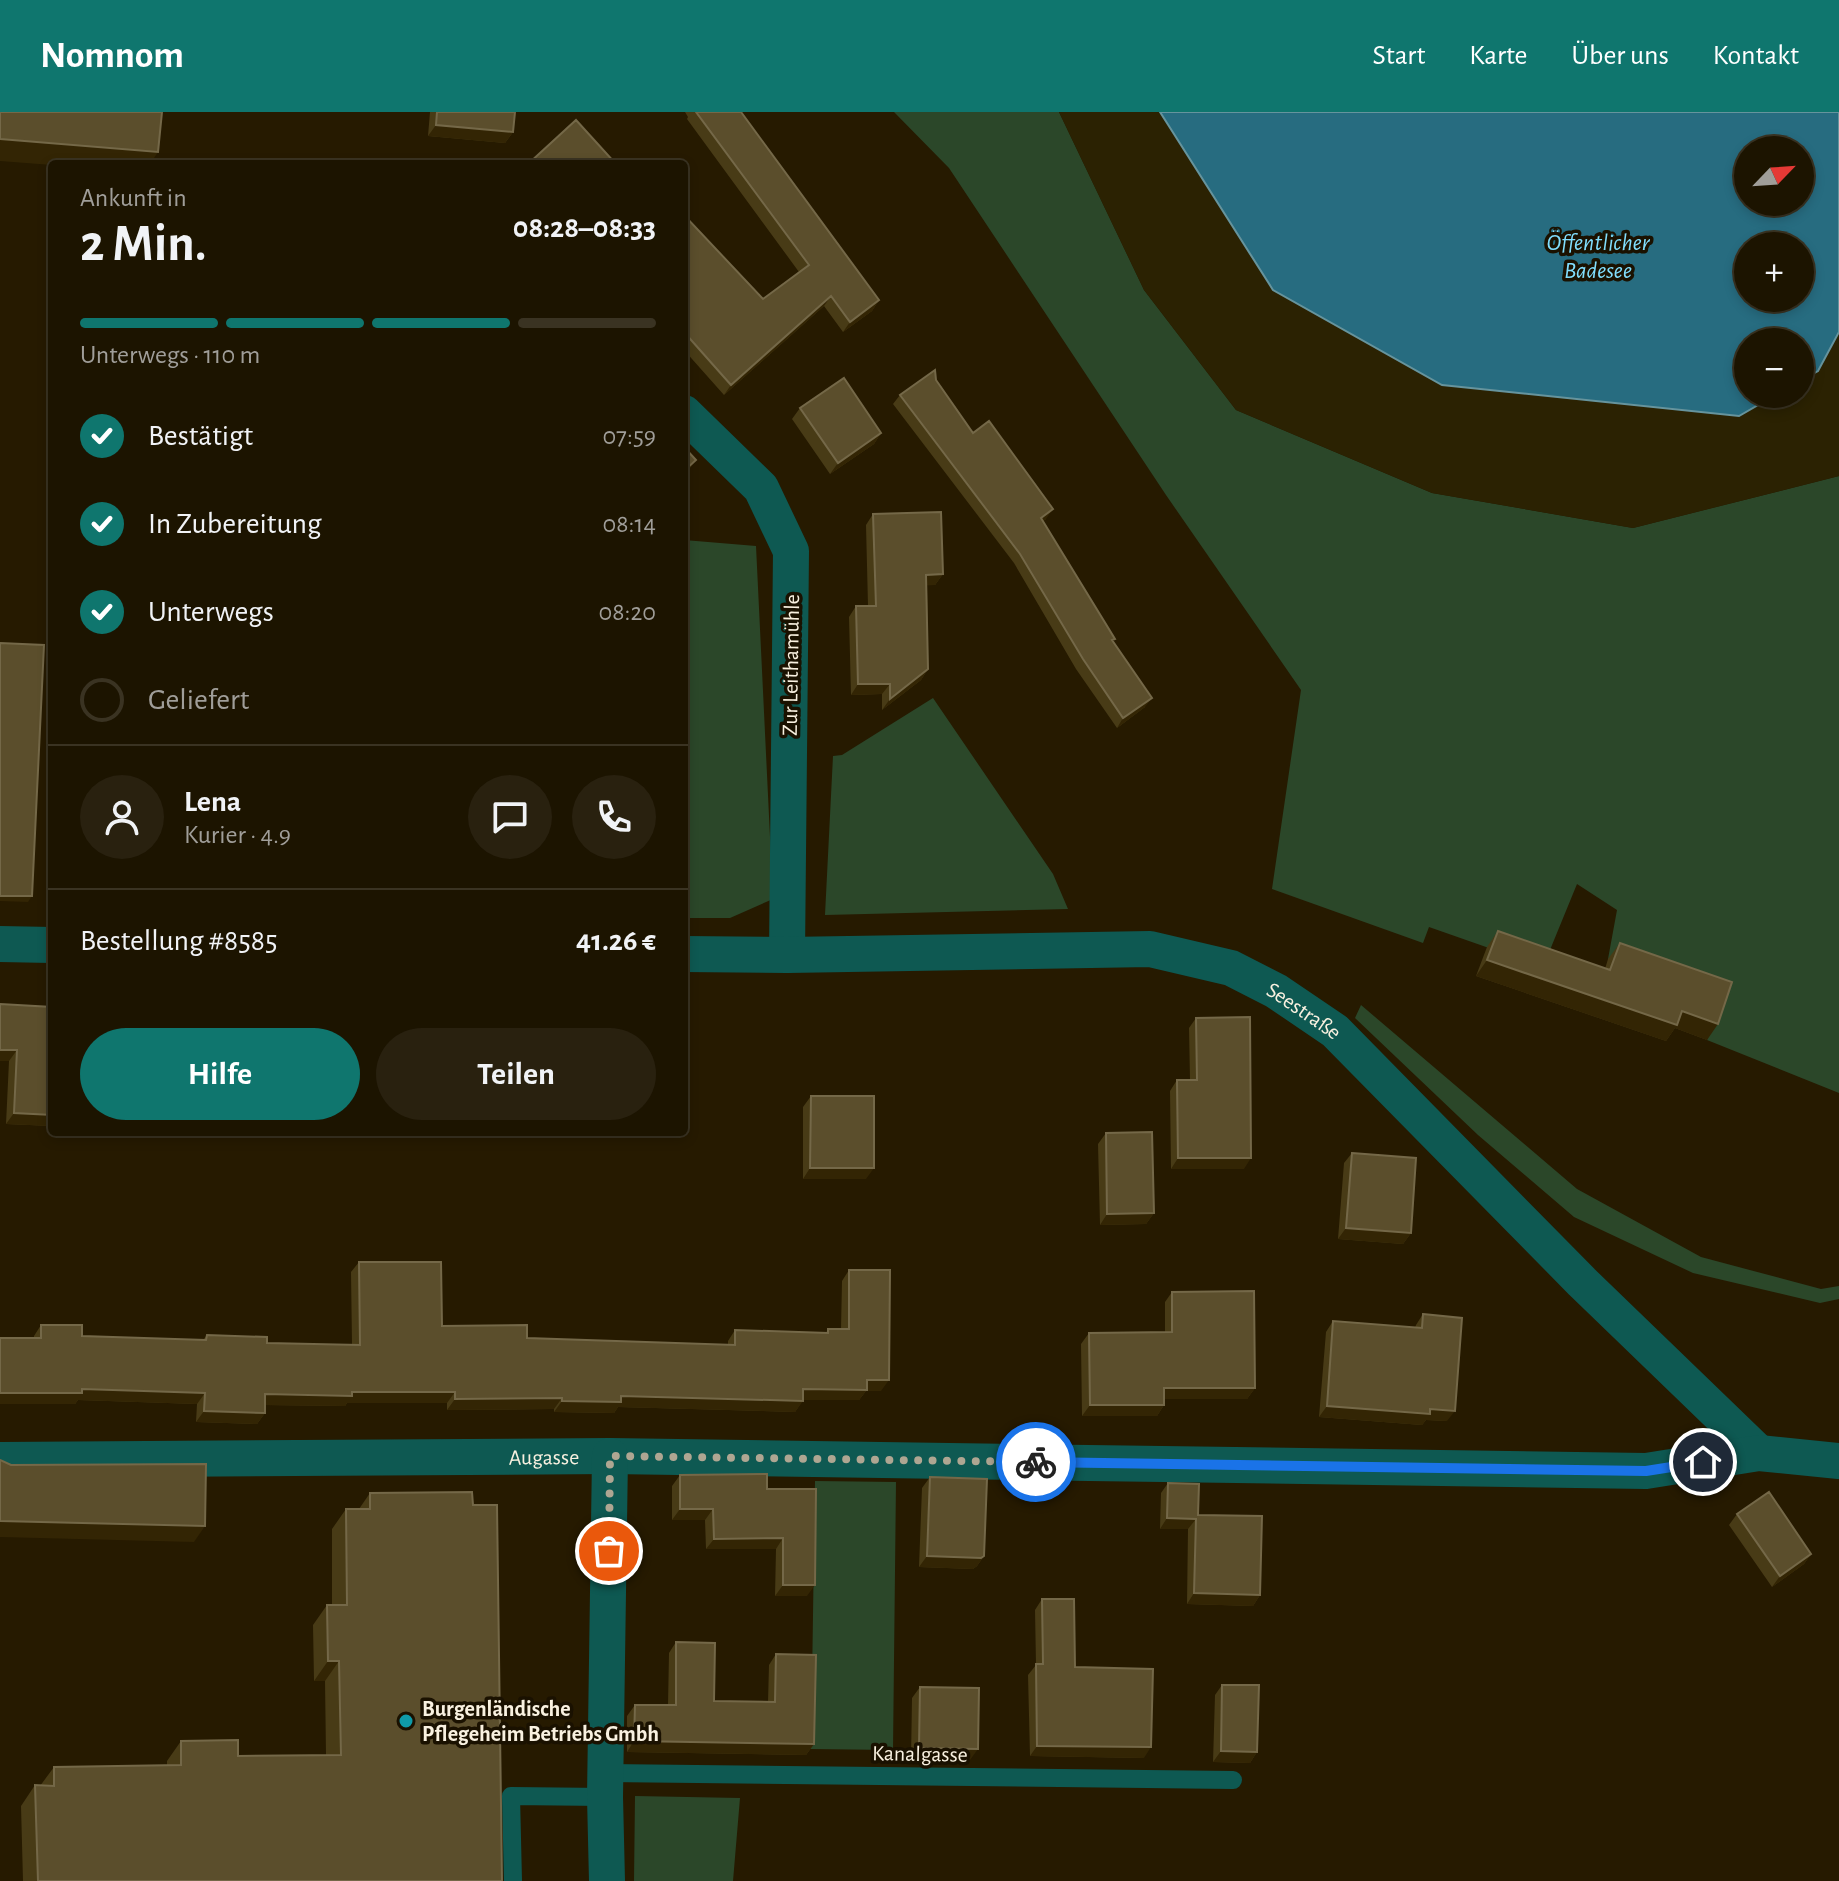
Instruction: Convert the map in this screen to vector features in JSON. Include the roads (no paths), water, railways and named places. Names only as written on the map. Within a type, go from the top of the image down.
[{"type":"street","name":"Zur Leithamühle","points":[[688,417],[761,488],[791,551],[787,955]]},
{"type":"street","points":[[0,944],[48,945]]},
{"type":"street","name":"Seestraße","points":[[688,954],[1150,949],[1231,968],[1276,991],[1335,1031],[1582,1282],[1759,1453]]},
{"type":"street","name":"Augasse","points":[[0,1460],[610,1456],[1646,1471],[1759,1453],[1839,1461]]},
{"type":"street","points":[[607,1881],[605,1785],[610,1456]]},
{"type":"lane","name":"Kanalgasse","points":[[513,1881],[511,1796],[605,1785],[1233,1780]]},
{"type":"water","name":"Öffentlicher Badesee","points":[[1160,112],[1839,112],[1839,332],[1818,371],[1814,373],[1814,328],[1734,328],[1734,408],[1753,408],[1739,416],[1442,385],[1273,290]]},
{"type":"place","name":"Burgenländische Pflegeheim Betriebs Gmbh","points":[[406,1721]]}]
